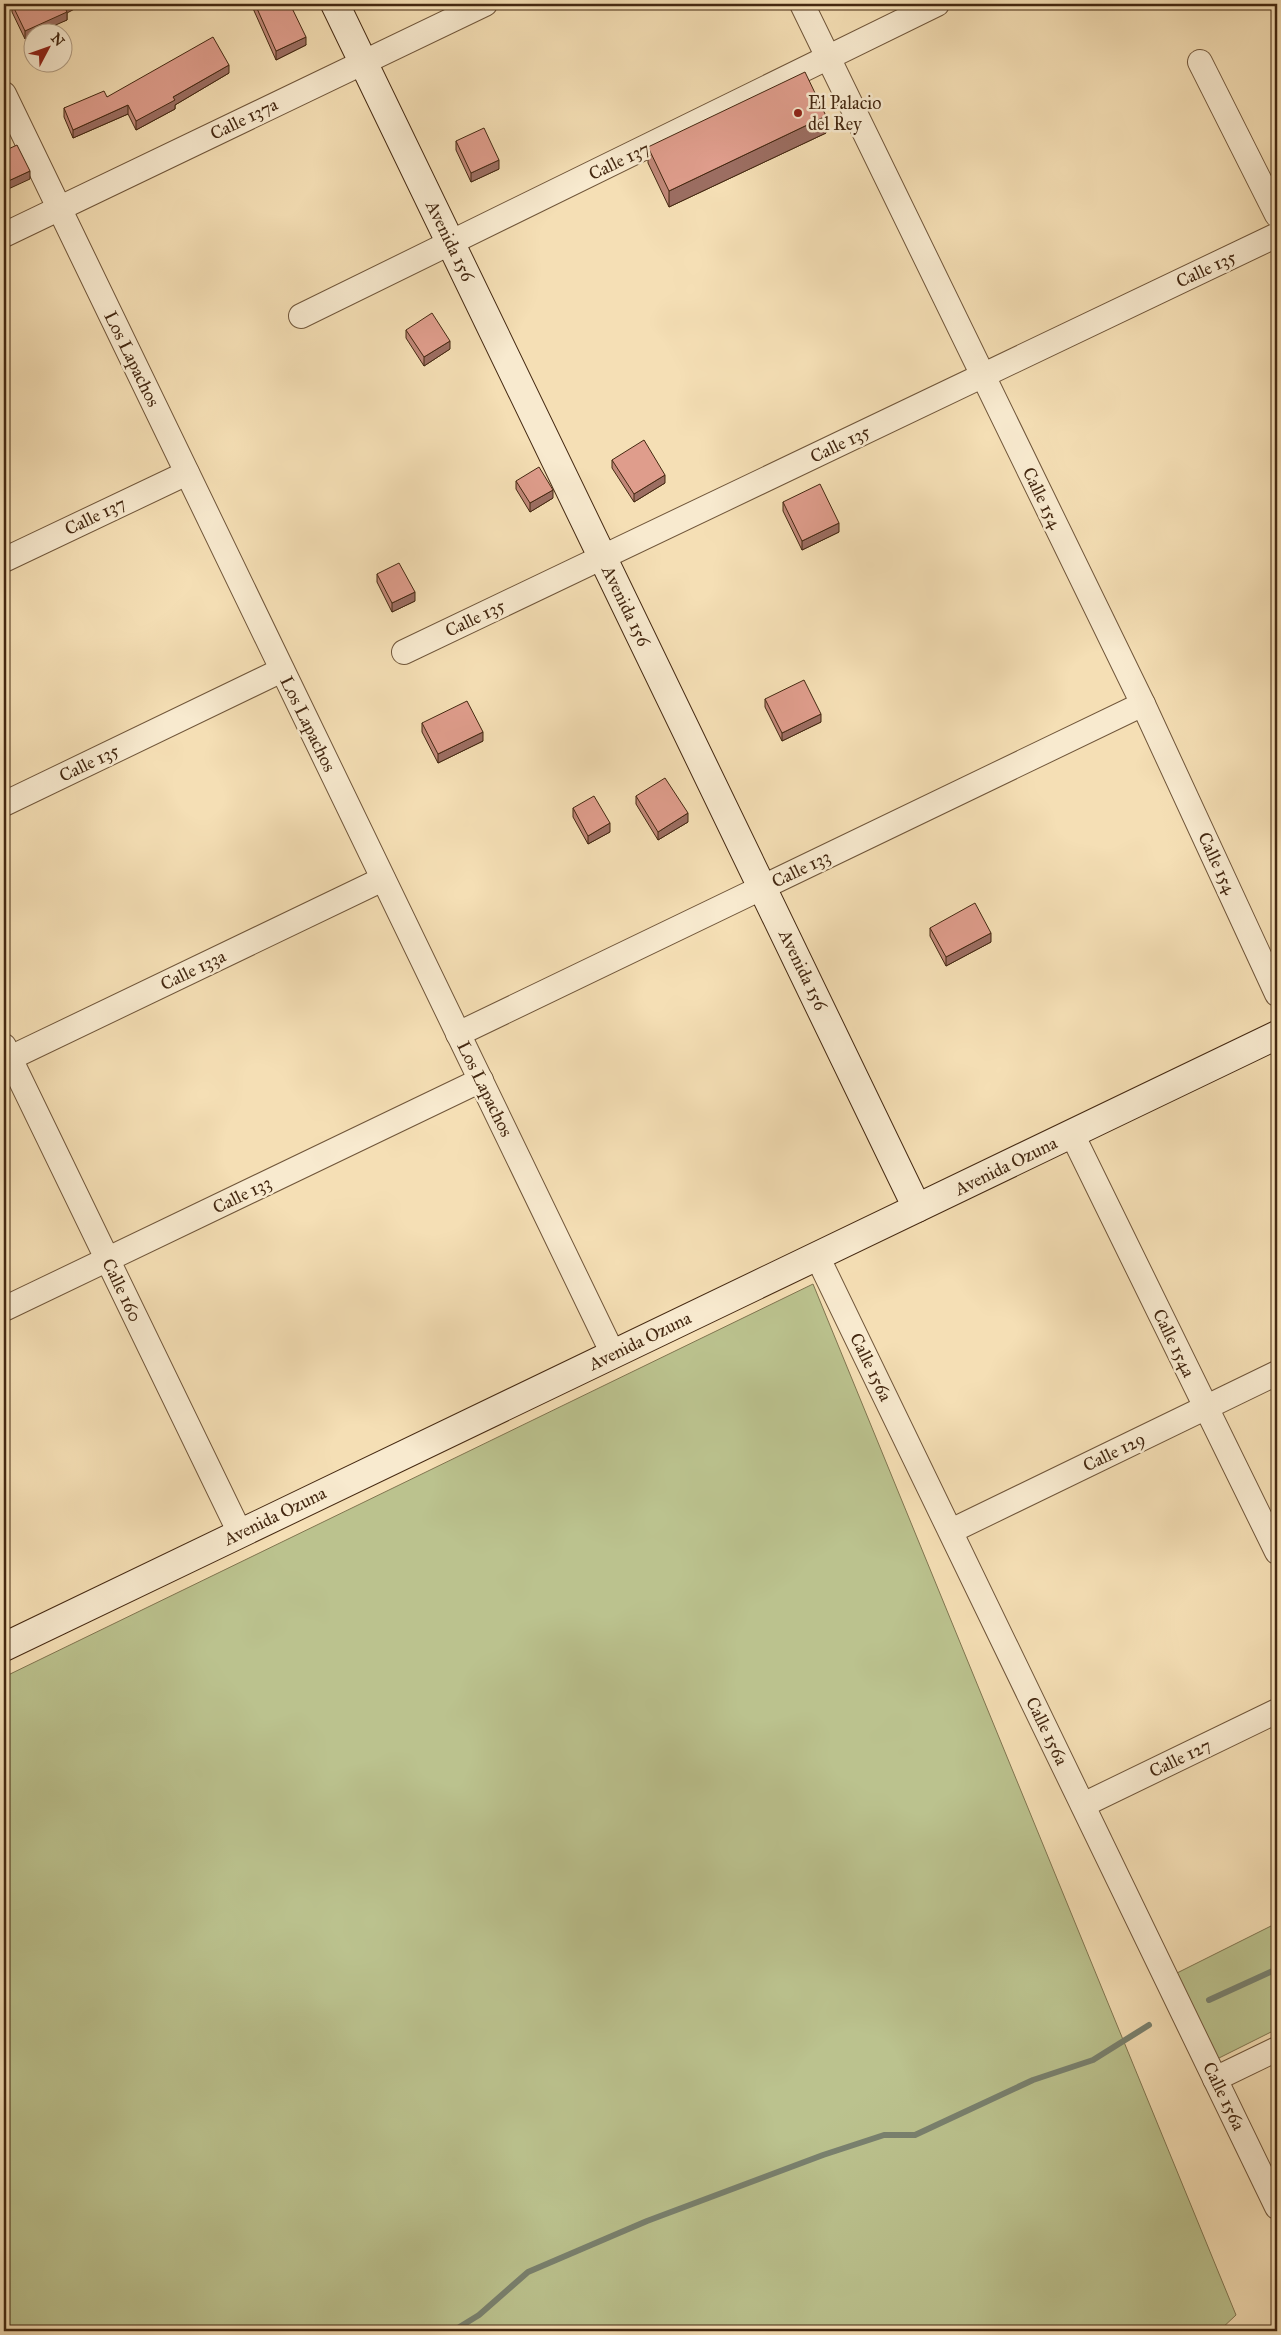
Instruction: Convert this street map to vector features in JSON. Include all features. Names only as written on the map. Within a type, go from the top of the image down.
[{"type":"main road","name":"Avenida 156","points":[[335,4],[917,1208]]},
{"type":"main road","name":"Avenida Ozuna","points":[[4,1647],[1277,1035]]},
{"type":"street","name":"Calle 137a","points":[[4,235],[484,4]]},
{"type":"street","name":"Calle 154","points":[[802,4],[1143,704],[1277,994]]},
{"type":"street","name":"Calle 137","points":[[301,316],[937,4]]},
{"type":"street","points":[[1200,62],[1277,215]]},
{"type":"street","name":"Los Lapachos","points":[[4,94],[613,1354]]},
{"type":"street","name":"Calle 135","points":[[404,652],[1277,235]]},
{"type":"street","name":"Calle 137","points":[[4,560],[187,472]]},
{"type":"street","name":"Calle 135","points":[[4,804],[282,670]]},
{"type":"street","name":"Calle 133","points":[[458,1034],[1143,704]]},
{"type":"street","name":"Calle 133a","points":[[6,1055],[383,879]]},
{"type":"street","name":"Calle 160","points":[[6,1055],[240,1533]]},
{"type":"street","name":"Calle 133","points":[[4,1310],[481,1080]]},
{"type":"street","name":"Calle 154a","points":[[1072,1134],[1277,1552]]},
{"type":"street","name":"Calle 156a","points":[[817,1256],[1277,2206]]},
{"type":"street","name":"Calle 129","points":[[950,1531],[1277,1372]]},
{"type":"street","name":"Calle 127","points":[[1083,1805],[1277,1710]]},
{"type":"street","points":[[1215,2079],[1277,2049]]},
{"type":"green space","points":[[813,1284],[1236,2315],[1219,2331],[4,2331],[4,1677]]},
{"type":"green space","points":[[1277,1923],[1277,2029],[1217,2059],[1175,1974]]},
{"type":"building","points":[[12,4],[68,4],[64,6],[67,12],[45,22],[22,22],[22,25]]},
{"type":"building","points":[[255,4],[290,4],[306,37],[276,51]]},
{"type":"building","points":[[213,37],[229,65],[173,97],[175,100],[136,121],[128,105],[73,130],[64,108],[104,91],[107,97]]},
{"type":"building","points":[[805,72],[826,116],[669,191],[648,147]]},
{"type":"building","points":[[484,128],[499,160],[471,173],[456,141]]},
{"type":"building","points":[[17,145],[30,171],[4,183],[4,151]]},
{"type":"building","points":[[432,313],[450,341],[424,357],[406,330]]},
{"type":"building","points":[[644,440],[665,475],[634,494],[612,460]]},
{"type":"building","points":[[539,467],[553,490],[530,503],[516,481]]},
{"type":"building","points":[[820,484],[839,523],[802,541],[783,502]]},
{"type":"building","points":[[399,563],[415,592],[392,603],[377,574]]},
{"type":"building","points":[[804,680],[821,714],[782,733],[765,699]]},
{"type":"building","points":[[467,701],[483,732],[438,754],[422,723]]},
{"type":"building","points":[[665,778],[688,813],[658,832],[636,796]]},
{"type":"building","points":[[594,796],[610,823],[588,836],[573,808]]},
{"type":"building","points":[[975,903],[991,933],[946,957],[930,928]]},
{"type":"waterway","points":[[1209,2000],[1277,1969]]},
{"type":"waterway","points":[[453,2331],[479,2315],[528,2272],[647,2221],[823,2155],[884,2135],[915,2135],[1033,2080],[1093,2060],[1149,2025]]},
{"type":"place","name":"El Palacio del Rey","points":[[798,113]]}]
